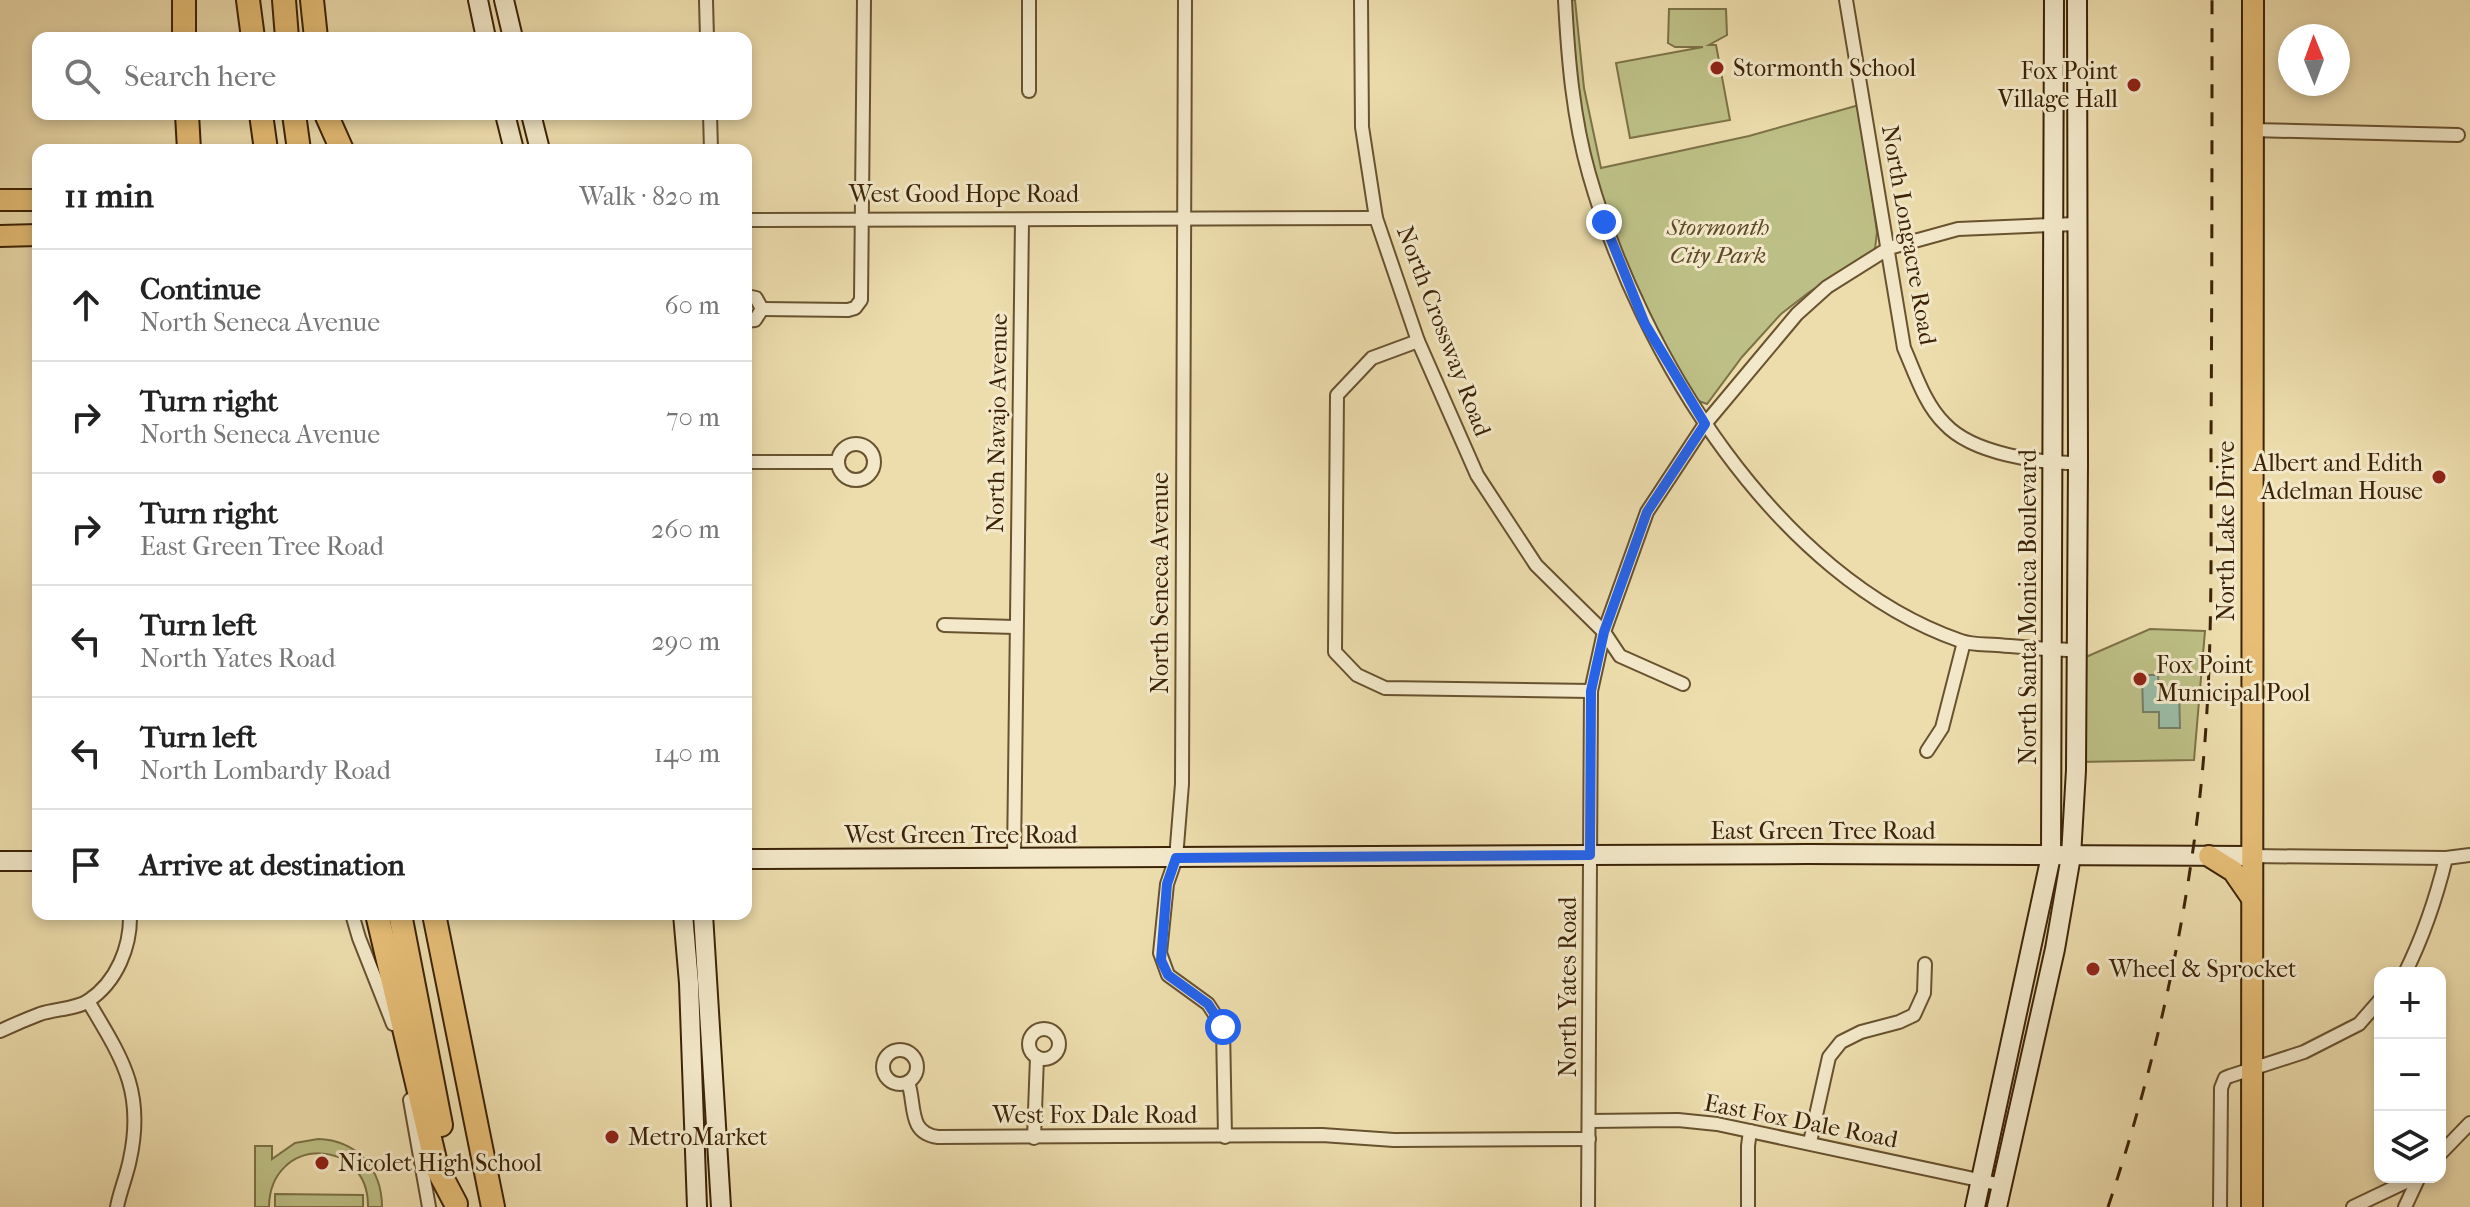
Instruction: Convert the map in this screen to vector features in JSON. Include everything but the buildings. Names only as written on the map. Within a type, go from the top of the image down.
[{"type":"highway","points":[[184,0],[184,32]]},
{"type":"highway","points":[[248,0],[252,32]]},
{"type":"highway","points":[[284,0],[287,32]]},
{"type":"highway","points":[[312,0],[315,32]]},
{"type":"highway","points":[[186,144],[187,120]]},
{"type":"highway","points":[[262,120],[265,144]]},
{"type":"highway","points":[[295,120],[298,144]]},
{"type":"highway","points":[[326,120],[328,144]]},
{"type":"highway","points":[[328,120],[339,144]]},
{"type":"highway","points":[[378,920],[437,1168],[457,1206]]},
{"type":"highway","points":[[401,920],[457,1206]]},
{"type":"highway","points":[[435,920],[493,1207]]},
{"type":"highway","points":[[450,920],[479,1090],[481,1146]]},
{"type":"main road","name":"North Lake Drive","points":[[2252,1207],[2253,0]]},
{"type":"main road","points":[[0,200],[32,200]]},
{"type":"main road","points":[[0,236],[32,235]]},
{"type":"main road","points":[[2209,856],[2233,871],[2252,899]]},
{"type":"street","points":[[478,0],[485,32]]},
{"type":"street","points":[[504,0],[512,32]]},
{"type":"street","points":[[706,0],[707,32]]},
{"type":"street","points":[[762,309],[848,310],[859,305],[862,291],[864,0]]},
{"type":"street","points":[[1029,0],[1029,91]]},
{"type":"street","name":"North Seneca Avenue","points":[[1185,0],[1182,768],[1176,858],[1167,884],[1161,960],[1168,975],[1208,1004],[1223,1027],[1225,1137]]},
{"type":"street","name":"North Crossway Road","points":[[1361,0],[1362,127],[1376,218],[1418,341],[1477,475],[1536,565],[1604,632],[1620,656],[1683,684]]},
{"type":"street","points":[[1565,0],[1571,80],[1588,171],[1604,222],[1645,324],[1705,424],[1750,484],[1826,562],[1897,614],[1964,642],[2076,650]]},
{"type":"street","name":"North Longacre Road","points":[[1846,0],[1904,348],[1928,399],[1945,425],[1979,445],[2023,459],[2078,463]]},
{"type":"street","name":"North Santa Monica Boulevard","points":[[1975,1207],[2051,856],[2054,0]]},
{"type":"street","name":"North Santa Monica Boulevard","points":[[1997,1207],[2055,949],[2071,856],[2076,770],[2077,0]]},
{"type":"street","points":[[511,120],[513,144]]},
{"type":"street","points":[[532,120],[538,144]]},
{"type":"street","points":[[710,120],[711,144]]},
{"type":"street","points":[[2252,130],[2458,135]]},
{"type":"street","name":"West Good Hope Road","points":[[752,220],[1376,218]]},
{"type":"street","name":"North Navajo Avenue","points":[[1014,858],[1022,220]]},
{"type":"street","name":"North Yates Road","points":[[1588,1207],[1591,691],[1604,632],[1647,512],[1705,424],[1797,314],[1827,287],[1889,248],[1958,229],[2076,224]]},
{"type":"street","points":[[752,297],[756,298],[762,309]]},
{"type":"street","points":[[752,320],[762,309]]},
{"type":"street","points":[[2053,321],[2077,322]]},
{"type":"street","points":[[1418,341],[1372,358],[1337,395],[1335,652],[1357,675],[1385,688],[1591,691]]},
{"type":"street","points":[[752,462],[837,462]]},
{"type":"street","points":[[944,625],[1015,627]]},
{"type":"street","points":[[1927,751],[1942,728],[1964,642]]},
{"type":"street","points":[[2051,771],[2076,770]]},
{"type":"street","name":"East Green Tree Road","points":[[1176,858],[1590,855],[2446,858],[2470,855]]},
{"type":"street","name":"West Green Tree Road","points":[[752,859],[1176,858]]},
{"type":"street","points":[[2408,967],[2428,926],[2446,858]]},
{"type":"street","points":[[0,861],[32,861]]},
{"type":"street","points":[[0,1031],[40,1014],[88,1001],[115,974],[126,950],[130,920]]},
{"type":"street","points":[[354,920],[396,1033],[429,1207]]},
{"type":"street","points":[[683,920],[690,999],[697,1207]]},
{"type":"street","points":[[703,920],[721,1207]]},
{"type":"street","points":[[1810,1142],[1829,1057],[1841,1042],[1861,1032],[1914,1015],[1924,993],[1925,964]]},
{"type":"street","points":[[88,1001],[124,1063],[130,1082],[135,1123],[130,1159],[117,1207]]},
{"type":"street","points":[[2220,1207],[2221,1088],[2225,1078],[2304,1052],[2359,1024],[2374,1007]]},
{"type":"street","points":[[1034,1138],[1037,1057]]},
{"type":"street","name":"West Fox Dale Road","points":[[908,1082],[913,1116],[919,1129],[938,1137],[1322,1135],[1394,1140],[1589,1139]]},
{"type":"street","name":"East Fox Dale Road","points":[[1589,1121],[1678,1120],[1717,1124],[2002,1185]]},
{"type":"street","points":[[2446,1148],[2470,1123]]},
{"type":"street","points":[[1748,1207],[1750,1131]]},
{"type":"street","points":[[2353,1207],[2405,1183]]},
{"type":"street","points":[[2405,1207],[2415,1183]]},
{"type":"green space","name":"Stormonth City Park","points":[[1570,0],[1575,0],[1584,88],[1601,168],[1749,136],[1859,105],[1877,232],[1875,249],[1781,314],[1742,357],[1707,404],[1696,400],[1655,325],[1620,249],[1606,210],[1584,129]]},
{"type":"green space","points":[[1669,9],[1726,9],[1727,35],[1709,45],[1716,45],[1730,120],[1630,138],[1616,63],[1703,47],[1675,47],[1668,43]]},
{"type":"green space","name":"Fox Point Municipal Pool","points":[[2150,629],[2205,631],[2194,760],[2078,762],[2079,660]]},
{"type":"green space","points":[[318,1139],[344,1145],[365,1159],[377,1180],[382,1207],[368,1207],[364,1184],[353,1167],[337,1157],[319,1153],[301,1157],[285,1167],[274,1183],[269,1207],[255,1207],[255,1146],[272,1146],[272,1159],[295,1143]]},
{"type":"green space","points":[[275,1194],[363,1195],[363,1207],[275,1207]]},
{"type":"shaded area","points":[[2142,675],[2158,675],[2159,690],[2179,689],[2180,728],[2159,728],[2159,712],[2143,712]]},
{"type":"railway","points":[[2108,1207],[2153,1055],[2176,952],[2193,848],[2204,751],[2211,574],[2212,0]]},
{"type":"place","name":"Stormonth School","points":[[1717,68]]},
{"type":"place","name":"Fox Point Village Hall","points":[[2134,85]]},
{"type":"place","name":"Albert and Edith Adelman House","points":[[2439,477]]},
{"type":"place","name":"Fox Point Municipal Pool","points":[[2140,679]]},
{"type":"place","name":"Wheel & Sprocket","points":[[2093,969]]},
{"type":"place","name":"MetroMarket","points":[[612,1137]]},
{"type":"place","name":"Nicolet High School","points":[[322,1163]]},
{"type":"route","points":[[1223,1027],[1208,1004],[1168,975],[1161,960],[1167,884],[1176,858],[1590,855],[1591,691],[1604,632],[1647,512],[1705,424],[1645,324],[1604,222]]}]
